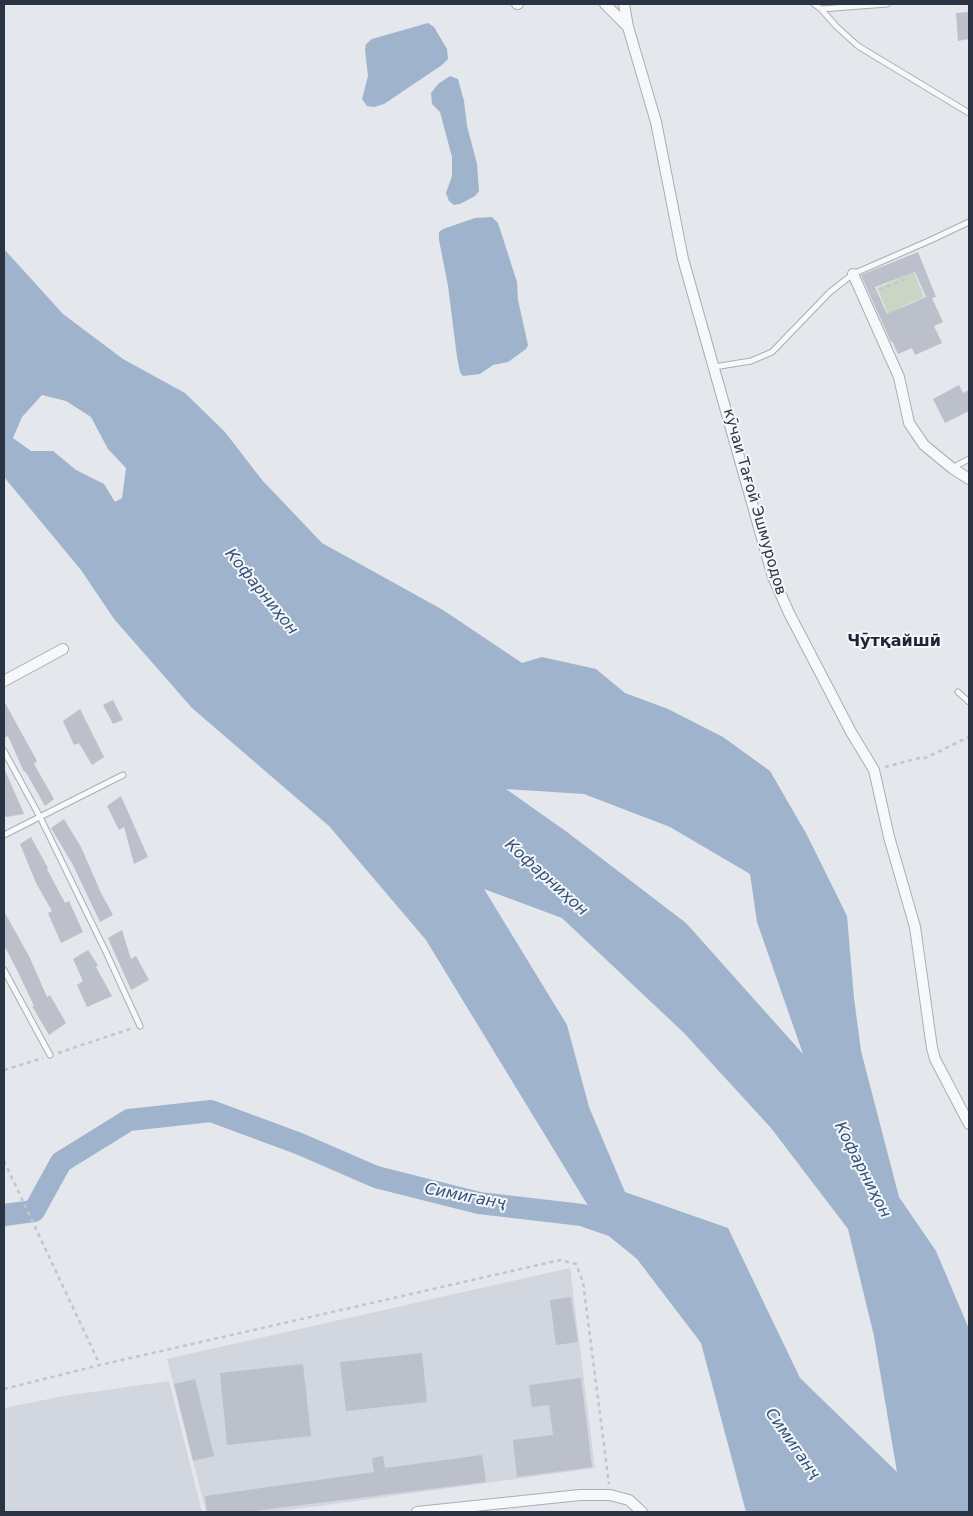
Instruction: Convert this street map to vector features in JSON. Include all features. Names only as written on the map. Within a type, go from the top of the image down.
[{"type":"street","points":[[605,4],[628,27]]},
{"type":"street","name":"кӯчаи Тағой Эшмуродов","points":[[624,4],[628,27],[656,122],[683,259],[773,577],[851,732],[874,770],[888,837],[915,927],[932,1048],[969,1124]]},
{"type":"street","points":[[853,274],[899,376],[910,423],[924,445],[969,479]]},
{"type":"street","points":[[4,681],[63,649]]},
{"type":"street","points":[[418,1512],[580,1496],[610,1495],[629,1500],[642,1512]]},
{"type":"lane","points":[[814,4],[858,46],[969,113]]},
{"type":"lane","points":[[821,9],[887,4]]},
{"type":"lane","points":[[714,367],[751,361],[772,352],[830,292],[853,274],[969,222]]},
{"type":"lane","points":[[952,468],[969,459]]},
{"type":"lane","points":[[958,692],[969,702]]},
{"type":"lane","points":[[4,751],[40,817],[140,1026]]},
{"type":"lane","points":[[4,835],[123,775]]},
{"type":"lane","points":[[4,970],[50,1056]]},
{"type":"path","points":[[863,297],[906,279]]},
{"type":"path","points":[[874,770],[919,758],[923,759],[969,737]]},
{"type":"path","points":[[4,1070],[140,1026]]},
{"type":"path","points":[[4,1162],[100,1365]]},
{"type":"path","points":[[4,1389],[100,1365],[560,1260],[576,1264],[583,1282],[610,1495]]},
{"type":"shaded area","points":[[570,1268],[595,1468],[275,1512],[206,1512],[167,1359]]},
{"type":"shaded area","points":[[169,1381],[202,1512],[4,1512],[4,1408],[64,1396]]},
{"type":"green space","points":[[914,272],[924,297],[901,307],[904,315],[891,321],[877,288]]},
{"type":"water","points":[[428,23],[434,27],[447,49],[448,59],[384,104],[374,107],[367,106],[362,99],[368,76],[366,44],[372,39]]},
{"type":"water","points":[[450,76],[458,79],[464,101],[467,126],[477,164],[479,191],[475,196],[454,205],[449,201],[446,193],[452,176],[452,157],[440,112],[432,104],[431,93],[438,84]]},
{"type":"water","points":[[492,217],[498,223],[517,282],[518,300],[528,345],[526,349],[508,362],[493,365],[480,374],[463,376],[460,372],[457,357],[439,232],[475,218]]},
{"type":"water","name":"Кофарниҳон","points":[[4,249],[63,314],[123,359],[185,393],[225,432],[262,480],[322,543],[443,610],[522,663],[542,657],[596,669],[625,693],[668,709],[723,737],[770,771],[807,835],[847,916],[861,1051],[899,1197],[936,1251],[969,1329],[969,1512],[746,1512],[701,1343],[637,1259],[604,1232],[426,940],[329,826],[192,708],[114,619],[81,570],[4,477]],"holes":[[[42,395],[66,401],[91,417],[108,449],[126,468],[122,498],[115,502],[104,484],[76,470],[53,451],[31,451],[13,438],[22,417]],[[506,789],[584,794],[670,827],[750,874],[757,922],[803,1054],[686,923],[567,832]],[[484,889],[562,918],[684,1033],[771,1128],[848,1229],[874,1336],[897,1472],[800,1378],[728,1228],[625,1192],[589,1107],[567,1025]]]},
{"type":"building","points":[[969,12],[969,39],[958,41],[956,13]]},
{"type":"building","points":[[918,252],[936,297],[932,298],[943,322],[934,326],[942,343],[915,355],[912,348],[898,354],[861,275]],"holes":[[[915,272],[926,297],[887,314],[875,287]]]},
{"type":"building","points":[[959,385],[963,393],[969,390],[969,411],[945,423],[933,399]]},
{"type":"building","points":[[113,700],[123,720],[113,724],[103,705]]},
{"type":"building","points":[[4,701],[37,761],[34,764],[54,799],[45,806],[24,772],[8,736],[4,738]]},
{"type":"building","points":[[80,709],[104,757],[92,765],[79,743],[74,745],[63,721]]},
{"type":"building","points":[[4,768],[24,814],[6,817],[4,811]]},
{"type":"building","points":[[121,796],[148,857],[134,864],[124,827],[119,830],[107,806]]},
{"type":"building","points":[[64,819],[81,847],[113,915],[100,922],[73,865],[51,828]]},
{"type":"building","points":[[31,837],[65,903],[69,901],[83,932],[61,943],[48,913],[52,911],[36,883],[20,844]]},
{"type":"building","points":[[4,911],[30,958],[47,997],[50,995],[66,1023],[49,1035],[32,1006],[34,1006],[4,945]]},
{"type":"building","points":[[122,930],[131,959],[136,956],[149,980],[131,990],[108,938]]},
{"type":"building","points":[[88,950],[98,965],[96,967],[112,996],[87,1007],[77,985],[83,981],[73,959]]},
{"type":"building","points":[[571,1297],[578,1342],[556,1345],[550,1300]]},
{"type":"building","points":[[422,1353],[427,1402],[346,1411],[340,1362]]},
{"type":"building","points":[[303,1364],[311,1436],[227,1445],[220,1373]]},
{"type":"building","points":[[581,1378],[592,1467],[517,1477],[513,1440],[553,1435],[549,1405],[532,1407],[529,1385]]},
{"type":"building","points":[[195,1379],[214,1456],[193,1461],[174,1384]]},
{"type":"building","points":[[482,1455],[486,1482],[246,1512],[207,1512],[205,1496],[374,1472],[372,1458],[383,1456],[385,1468]]},
{"type":"waterway","name":"Симиганҷ","points":[[4,1215],[34,1211],[61,1162],[129,1120],[211,1111],[300,1144],[376,1177],[479,1203],[582,1215],[614,1226],[623,1233]]},
{"type":"district","name":"Чӯтқайшӣ","points":[[894,642]]}]
